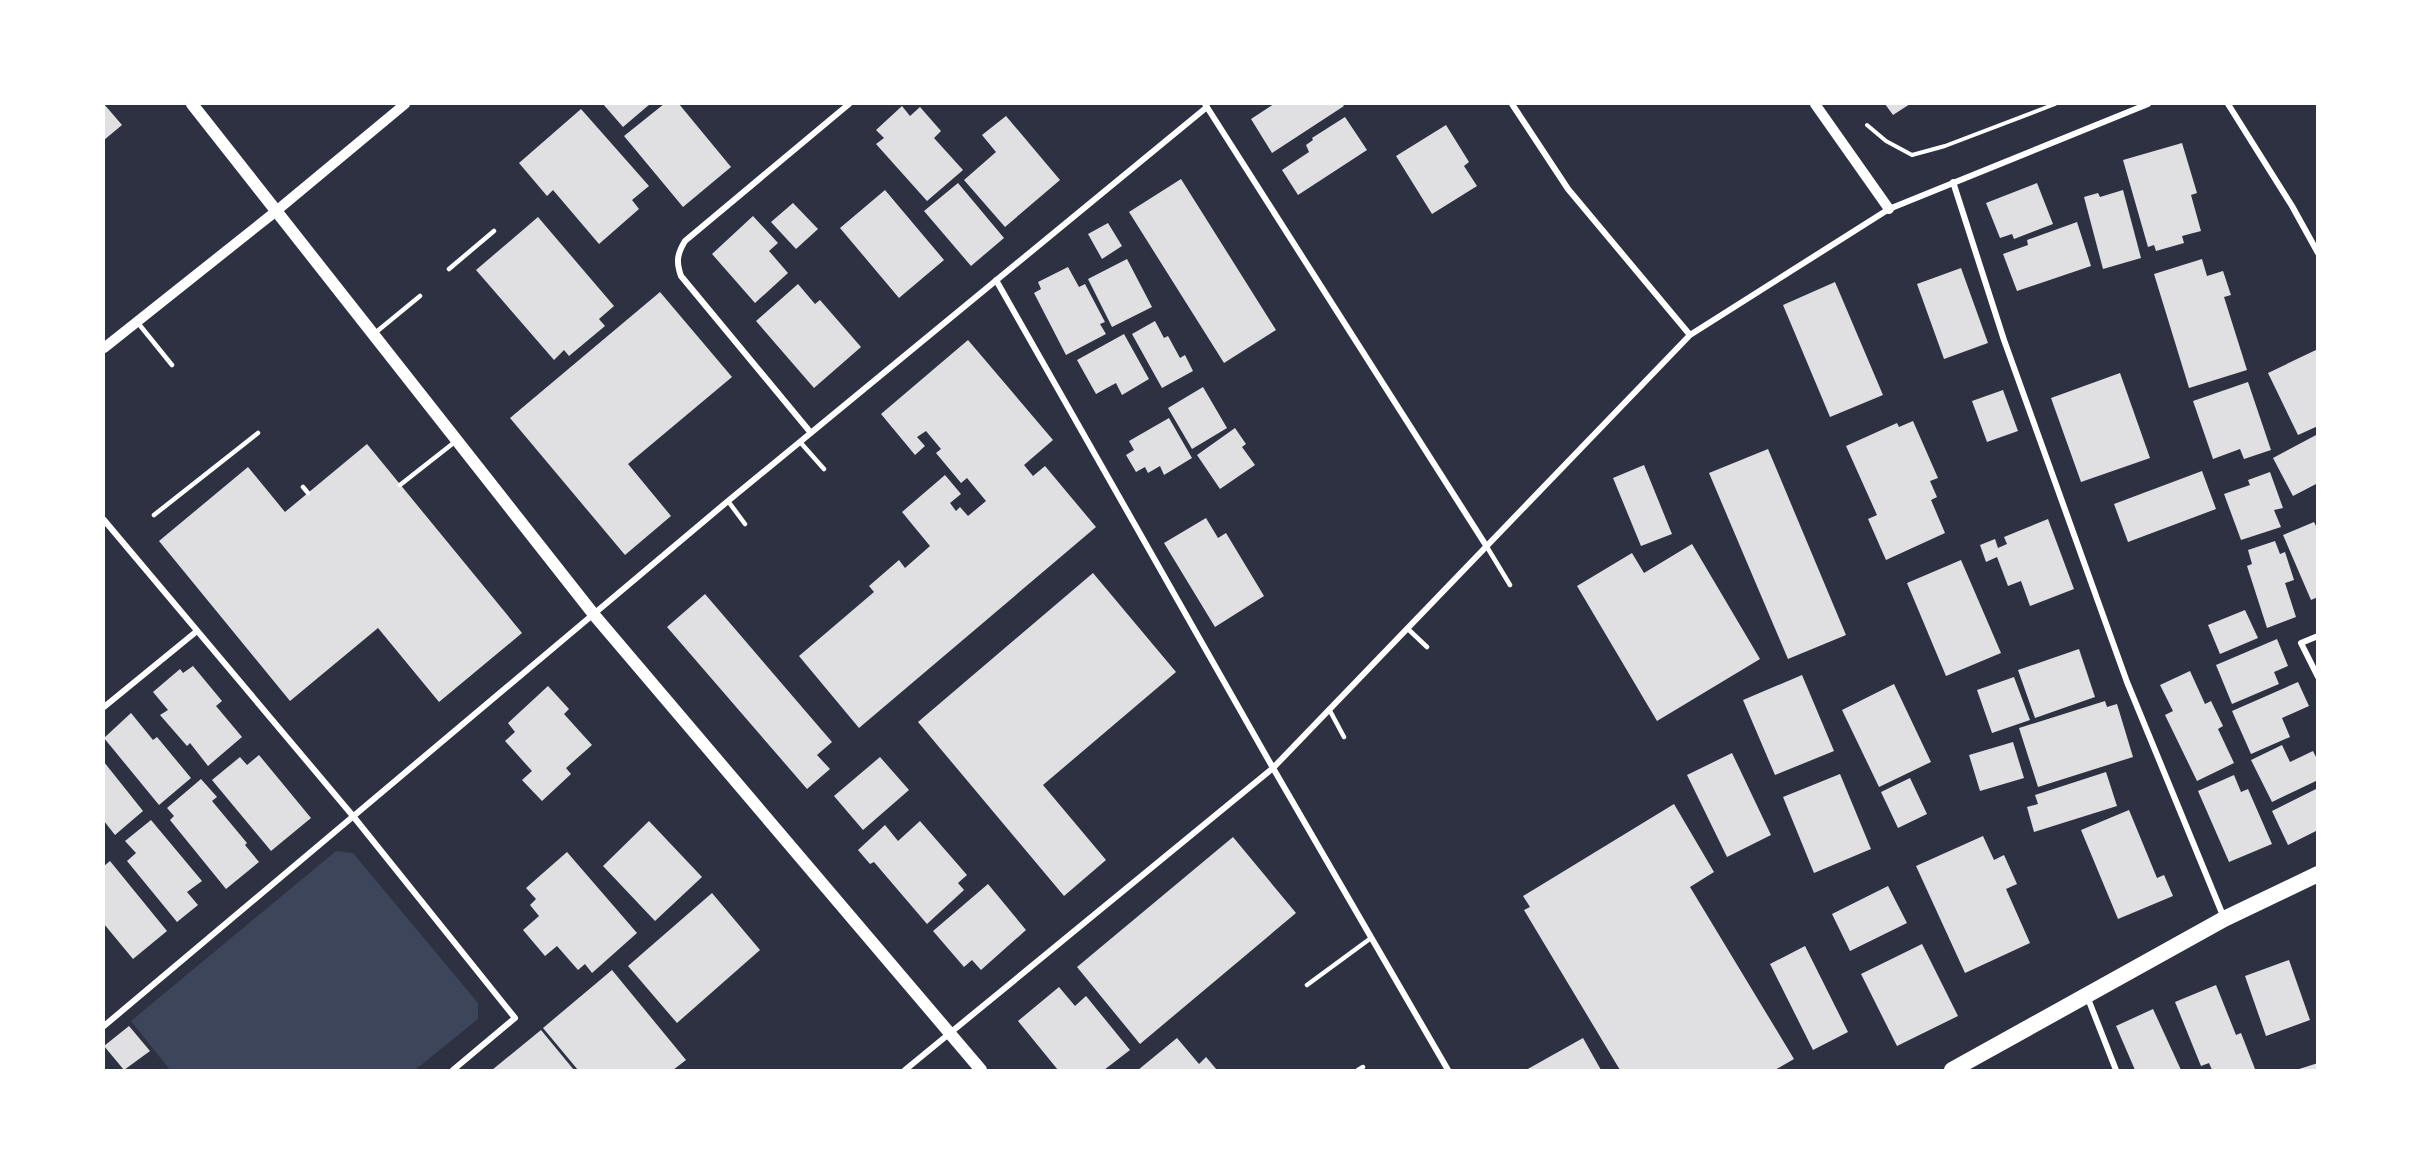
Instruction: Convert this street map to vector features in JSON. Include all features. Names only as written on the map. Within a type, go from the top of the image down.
[{"type":"highway","points":[[1952,1071],[2224,919],[2318,874]]},
{"type":"main road","points":[[192,104],[595,616],[981,1071]]},
{"type":"street","points":[[104,348],[275,212],[405,104]]},
{"type":"street","points":[[811,433],[681,276],[677,264],[679,251],[685,241],[849,104]]},
{"type":"street","points":[[1512,104],[1568,189],[1690,335]]},
{"type":"street","points":[[1815,104],[1889,209]]},
{"type":"street","points":[[905,1071],[1272,768],[1690,335],[1889,209],[2148,104]]},
{"type":"street","points":[[2228,104],[2292,206],[2318,253]]},
{"type":"street","points":[[104,1026],[595,616],[728,501],[1206,105],[1487,547]]},
{"type":"street","points":[[1953,182],[2004,340],[2127,682],[2224,919]]},
{"type":"street","points":[[996,280],[1272,768],[1448,1071]]},
{"type":"street","points":[[104,520],[353,816],[515,1018],[453,1071]]},
{"type":"street","points":[[104,707],[197,631]]},
{"type":"street","points":[[2318,636],[2301,643],[2318,677]]},
{"type":"street","points":[[2086,995],[2116,1071]]},
{"type":"lane","points":[[449,269],[494,231]]},
{"type":"lane","points":[[373,334],[420,296]]},
{"type":"lane","points":[[136,321],[172,364]]},
{"type":"lane","points":[[154,515],[258,433]]},
{"type":"lane","points":[[400,485],[456,441]]},
{"type":"lane","points":[[800,442],[824,470]]},
{"type":"lane","points":[[303,487],[308,493]]},
{"type":"lane","points":[[728,501],[745,524]]},
{"type":"lane","points":[[1487,547],[1510,585]]},
{"type":"lane","points":[[1408,628],[1427,647]]},
{"type":"lane","points":[[1329,709],[1344,737]]},
{"type":"lane","points":[[1307,985],[1371,938]]},
{"type":"path","points":[[1861,121],[1886,141],[1912,155],[1945,146],[2055,104]]},
{"type":"shaded area","points":[[336,851],[353,853],[478,1003],[478,1019],[415,1070],[170,1070],[131,1021]]},
{"type":"building","points":[[104,104],[122,125],[104,140]]},
{"type":"building","points":[[603,104],[650,104],[623,127]]},
{"type":"building","points":[[664,104],[679,104],[731,167],[683,207],[624,136]]},
{"type":"building","points":[[1274,104],[1342,104],[1344,106],[1272,153],[1251,119]]},
{"type":"building","points":[[1885,104],[1910,104],[1893,115]]},
{"type":"building","points":[[902,106],[910,116],[920,107],[941,131],[934,138],[963,170],[927,201],[876,144],[884,138],[876,130]]},
{"type":"building","points":[[581,109],[649,186],[632,200],[639,209],[599,244],[553,190],[547,196],[519,163]]},
{"type":"building","points":[[1006,116],[1060,180],[1005,227],[964,180],[996,152],[982,135]]},
{"type":"building","points":[[1345,117],[1367,150],[1298,195],[1282,170],[1309,152],[1306,145],[1313,140],[1312,138]]},
{"type":"building","points":[[1446,125],[1469,162],[1464,166],[1477,186],[1432,214],[1396,156]]},
{"type":"building","points":[[2182,143],[2197,193],[2191,195],[2201,231],[2182,236],[2184,243],[2156,251],[2154,245],[2148,247],[2123,160]]},
{"type":"building","points":[[1181,179],[1276,330],[1224,363],[1129,212]]},
{"type":"building","points":[[958,183],[1004,238],[971,266],[924,211]]},
{"type":"building","points":[[2037,183],[2053,224],[2014,239],[2012,234],[2000,238],[1986,203]]},
{"type":"building","points":[[885,190],[944,260],[899,298],[840,228]]},
{"type":"building","points":[[2123,190],[2141,258],[2103,269],[2084,197],[2098,193],[2100,197]]},
{"type":"building","points":[[793,203],[818,229],[796,249],[771,222]]},
{"type":"building","points":[[753,216],[778,243],[769,251],[788,273],[755,303],[712,254]]},
{"type":"building","points":[[538,217],[614,306],[599,319],[605,326],[569,356],[564,350],[554,360],[476,270]]},
{"type":"building","points":[[2077,222],[2091,266],[2017,291],[2003,254],[2028,245],[2027,240]]},
{"type":"building","points":[[1108,223],[1122,246],[1102,259],[1088,234]]},
{"type":"building","points":[[1127,259],[1152,307],[1112,327],[1088,279]]},
{"type":"building","points":[[2202,259],[2207,276],[2223,271],[2231,295],[2224,297],[2247,370],[2189,388],[2154,274]]},
{"type":"building","points":[[1068,267],[1079,287],[1085,284],[1105,322],[1100,324],[1106,334],[1066,355],[1034,293],[1041,289],[1038,282]]},
{"type":"building","points":[[1961,268],[1988,343],[1944,359],[1917,284]]},
{"type":"building","points":[[1835,282],[1883,395],[1830,417],[1783,305]]},
{"type":"building","points":[[798,284],[815,304],[820,300],[861,347],[814,388],[756,321]]},
{"type":"building","points":[[660,292],[732,377],[628,464],[671,516],[625,555],[510,418]]},
{"type":"building","points":[[1155,321],[1164,338],[1168,336],[1180,358],[1185,355],[1193,371],[1162,388],[1132,334]]},
{"type":"building","points":[[1124,334],[1149,379],[1122,395],[1116,383],[1096,394],[1077,360]]},
{"type":"building","points":[[968,340],[1053,440],[1024,465],[1033,476],[1045,466],[1096,527],[859,728],[799,656],[874,592],[869,586],[899,560],[905,568],[930,546],[902,512],[945,475],[961,494],[950,503],[956,511],[960,507],[968,516],[986,501],[967,478],[961,483],[936,453],[941,449],[926,431],[917,437],[925,446],[915,455],[881,414]]},
{"type":"building","points":[[2318,349],[2318,426],[2298,435],[2268,373]]},
{"type":"building","points":[[2120,373],[2150,458],[2081,482],[2051,398]]},
{"type":"building","points":[[2248,382],[2271,450],[2244,459],[2240,449],[2213,459],[2193,401]]},
{"type":"building","points":[[1203,387],[1227,428],[1192,449],[1168,408]]},
{"type":"building","points":[[2003,390],[2018,431],[1987,442],[1972,401]]},
{"type":"building","points":[[1169,418],[1192,458],[1164,475],[1160,466],[1148,473],[1145,467],[1136,472],[1126,455],[1134,450],[1129,441]]},
{"type":"building","points":[[1913,421],[1938,478],[1930,481],[1937,497],[1931,500],[1945,533],[1886,560],[1868,519],[1877,515],[1846,446],[1897,423],[1899,427]]},
{"type":"building","points":[[1235,428],[1246,444],[1242,447],[1255,465],[1220,489],[1197,455]]},
{"type":"building","points":[[2318,434],[2318,483],[2293,496],[2273,458]]},
{"type":"building","points":[[367,444],[522,633],[439,702],[378,628],[290,701],[159,541],[248,467],[285,512]]},
{"type":"building","points":[[1768,449],[1846,635],[1788,659],[1709,473]]},
{"type":"building","points":[[1644,465],[1672,534],[1641,546],[1613,478]]},
{"type":"building","points":[[2202,471],[2216,509],[2128,542],[2114,504]]},
{"type":"building","points":[[2270,472],[2283,508],[2274,510],[2281,527],[2241,540],[2224,494],[2250,485],[2248,480]]},
{"type":"building","points":[[1206,518],[1218,538],[1226,533],[1264,596],[1215,627],[1164,543]]},
{"type":"building","points":[[2048,519],[2074,589],[2030,606],[2021,581],[2008,586],[1997,557],[1986,562],[1980,545],[1995,539],[1998,548],[2007,544],[2004,537]]},
{"type":"building","points":[[2314,522],[2318,530],[2318,597],[2311,600],[2283,535]]},
{"type":"building","points":[[2275,541],[2280,554],[2285,552],[2294,580],[2285,583],[2296,617],[2267,628],[2247,566],[2252,564],[2248,550]]},
{"type":"building","points":[[1692,544],[1760,659],[1657,721],[1577,586],[1632,553],[1644,573]]},
{"type":"building","points":[[1961,560],[2001,653],[1946,676],[1907,583]]},
{"type":"building","points":[[1093,573],[1176,672],[1043,785],[1106,860],[1064,896],[918,722]]},
{"type":"building","points":[[705,594],[832,742],[817,755],[830,769],[807,789],[667,627]]},
{"type":"building","points":[[2245,610],[2258,638],[2220,654],[2208,625]]},
{"type":"building","points":[[2277,639],[2288,666],[2274,672],[2279,684],[2232,704],[2216,665]]},
{"type":"building","points":[[2079,649],[2095,697],[2035,718],[2018,670]]},
{"type":"building","points":[[193,666],[222,701],[216,706],[242,737],[208,766],[190,743],[187,746],[160,715],[168,710],[153,692],[180,669],[183,673]]},
{"type":"building","points":[[2190,671],[2205,704],[2211,701],[2223,726],[2218,729],[2234,763],[2197,781],[2165,715],[2173,711],[2160,685]]},
{"type":"building","points":[[1802,675],[1834,751],[1775,775],[1743,700]]},
{"type":"building","points":[[2014,677],[2030,720],[1992,733],[1977,690]]},
{"type":"building","points":[[2298,682],[2309,706],[2282,718],[2290,737],[2251,754],[2232,711]]},
{"type":"building","points":[[1894,684],[1931,762],[1879,787],[1842,710]]},
{"type":"building","points":[[548,686],[569,709],[564,714],[592,745],[566,768],[571,774],[542,801],[522,780],[532,771],[505,741],[515,732],[508,723]]},
{"type":"building","points":[[2105,701],[2107,707],[2117,704],[2133,757],[2038,787],[2019,728]]},
{"type":"building","points":[[131,713],[153,740],[157,737],[191,778],[159,805],[104,738]]},
{"type":"building","points":[[2013,742],[2024,778],[1980,791],[1969,755]]},
{"type":"building","points":[[2282,745],[2290,762],[2313,751],[2318,761],[2318,780],[2272,802],[2251,760]]},
{"type":"building","points":[[1732,753],[1771,835],[1727,857],[1687,775]]},
{"type":"building","points":[[259,755],[311,818],[271,851],[212,780],[240,757],[247,765]]},
{"type":"building","points":[[880,757],[909,790],[863,830],[834,796]]},
{"type":"building","points":[[104,762],[143,811],[115,835],[104,821]]},
{"type":"building","points":[[2106,772],[2117,806],[2034,832],[2027,807],[2038,804],[2035,795]]},
{"type":"building","points":[[1840,774],[1871,849],[1814,873],[1783,797]]},
{"type":"building","points":[[2234,775],[2241,792],[2248,789],[2272,844],[2229,862],[2198,791]]},
{"type":"building","points":[[1910,778],[1927,814],[1898,828],[1881,792]]},
{"type":"building","points":[[201,779],[217,797],[212,801],[247,843],[245,845],[259,862],[226,889],[170,820],[174,816],[167,808]]},
{"type":"building","points":[[2318,788],[2318,830],[2288,845],[2272,811]]},
{"type":"building","points":[[1674,804],[1714,872],[1690,887],[1794,1059],[1775,1070],[1620,1070],[1524,910],[1530,907],[1523,896]]},
{"type":"building","points":[[2129,810],[2157,878],[2164,875],[2173,896],[2118,919],[2081,830]]},
{"type":"building","points":[[151,820],[202,881],[187,892],[198,905],[177,922],[127,861],[136,853],[125,841]]},
{"type":"building","points":[[649,821],[702,877],[655,921],[603,866]]},
{"type":"building","points":[[920,821],[967,875],[958,883],[964,890],[927,924],[874,862],[870,864],[858,850],[885,825],[898,841]]},
{"type":"building","points":[[1983,836],[1994,860],[2004,855],[2017,884],[2006,889],[2030,943],[1965,973],[1916,866]]},
{"type":"building","points":[[1233,837],[1296,913],[1140,1044],[1077,967]]},
{"type":"building","points":[[567,852],[637,933],[592,973],[585,964],[578,970],[557,946],[545,956],[523,930],[539,916],[530,905],[536,899],[526,888]]},
{"type":"building","points":[[110,861],[167,931],[133,959],[104,924],[104,866]]},
{"type":"building","points":[[988,884],[1026,930],[981,970],[972,960],[964,967],[933,931]]},
{"type":"building","points":[[1888,886],[1907,923],[1850,951],[1832,914]]},
{"type":"building","points":[[712,893],[760,950],[677,1023],[628,966]]},
{"type":"building","points":[[1922,944],[1958,1016],[1897,1046],[1861,974]]},
{"type":"building","points":[[1805,946],[1848,1032],[1813,1050],[1770,964]]},
{"type":"building","points":[[2289,960],[2310,1020],[2266,1036],[2245,976]]},
{"type":"building","points":[[612,970],[686,1060],[673,1070],[578,1070],[543,1028]]},
{"type":"building","points":[[2216,985],[2236,1035],[2241,1033],[2255,1069],[2212,1070],[2209,1063],[2201,1066],[2175,1002]]},
{"type":"building","points":[[1059,987],[1075,1006],[1086,996],[1130,1050],[1104,1070],[1058,1070],[1018,1021]]},
{"type":"building","points":[[2153,1009],[2181,1070],[2135,1070],[2116,1026]]},
{"type":"building","points":[[129,1026],[150,1051],[124,1070],[104,1046]]},
{"type":"building","points":[[541,1030],[574,1070],[492,1070]]},
{"type":"building","points":[[1177,1038],[1199,1064],[1206,1057],[1217,1070],[1138,1070]]},
{"type":"building","points":[[1583,1038],[1601,1070],[1526,1070]]},
{"type":"building","points":[[2318,1063],[2318,1070],[2296,1070]]}]
